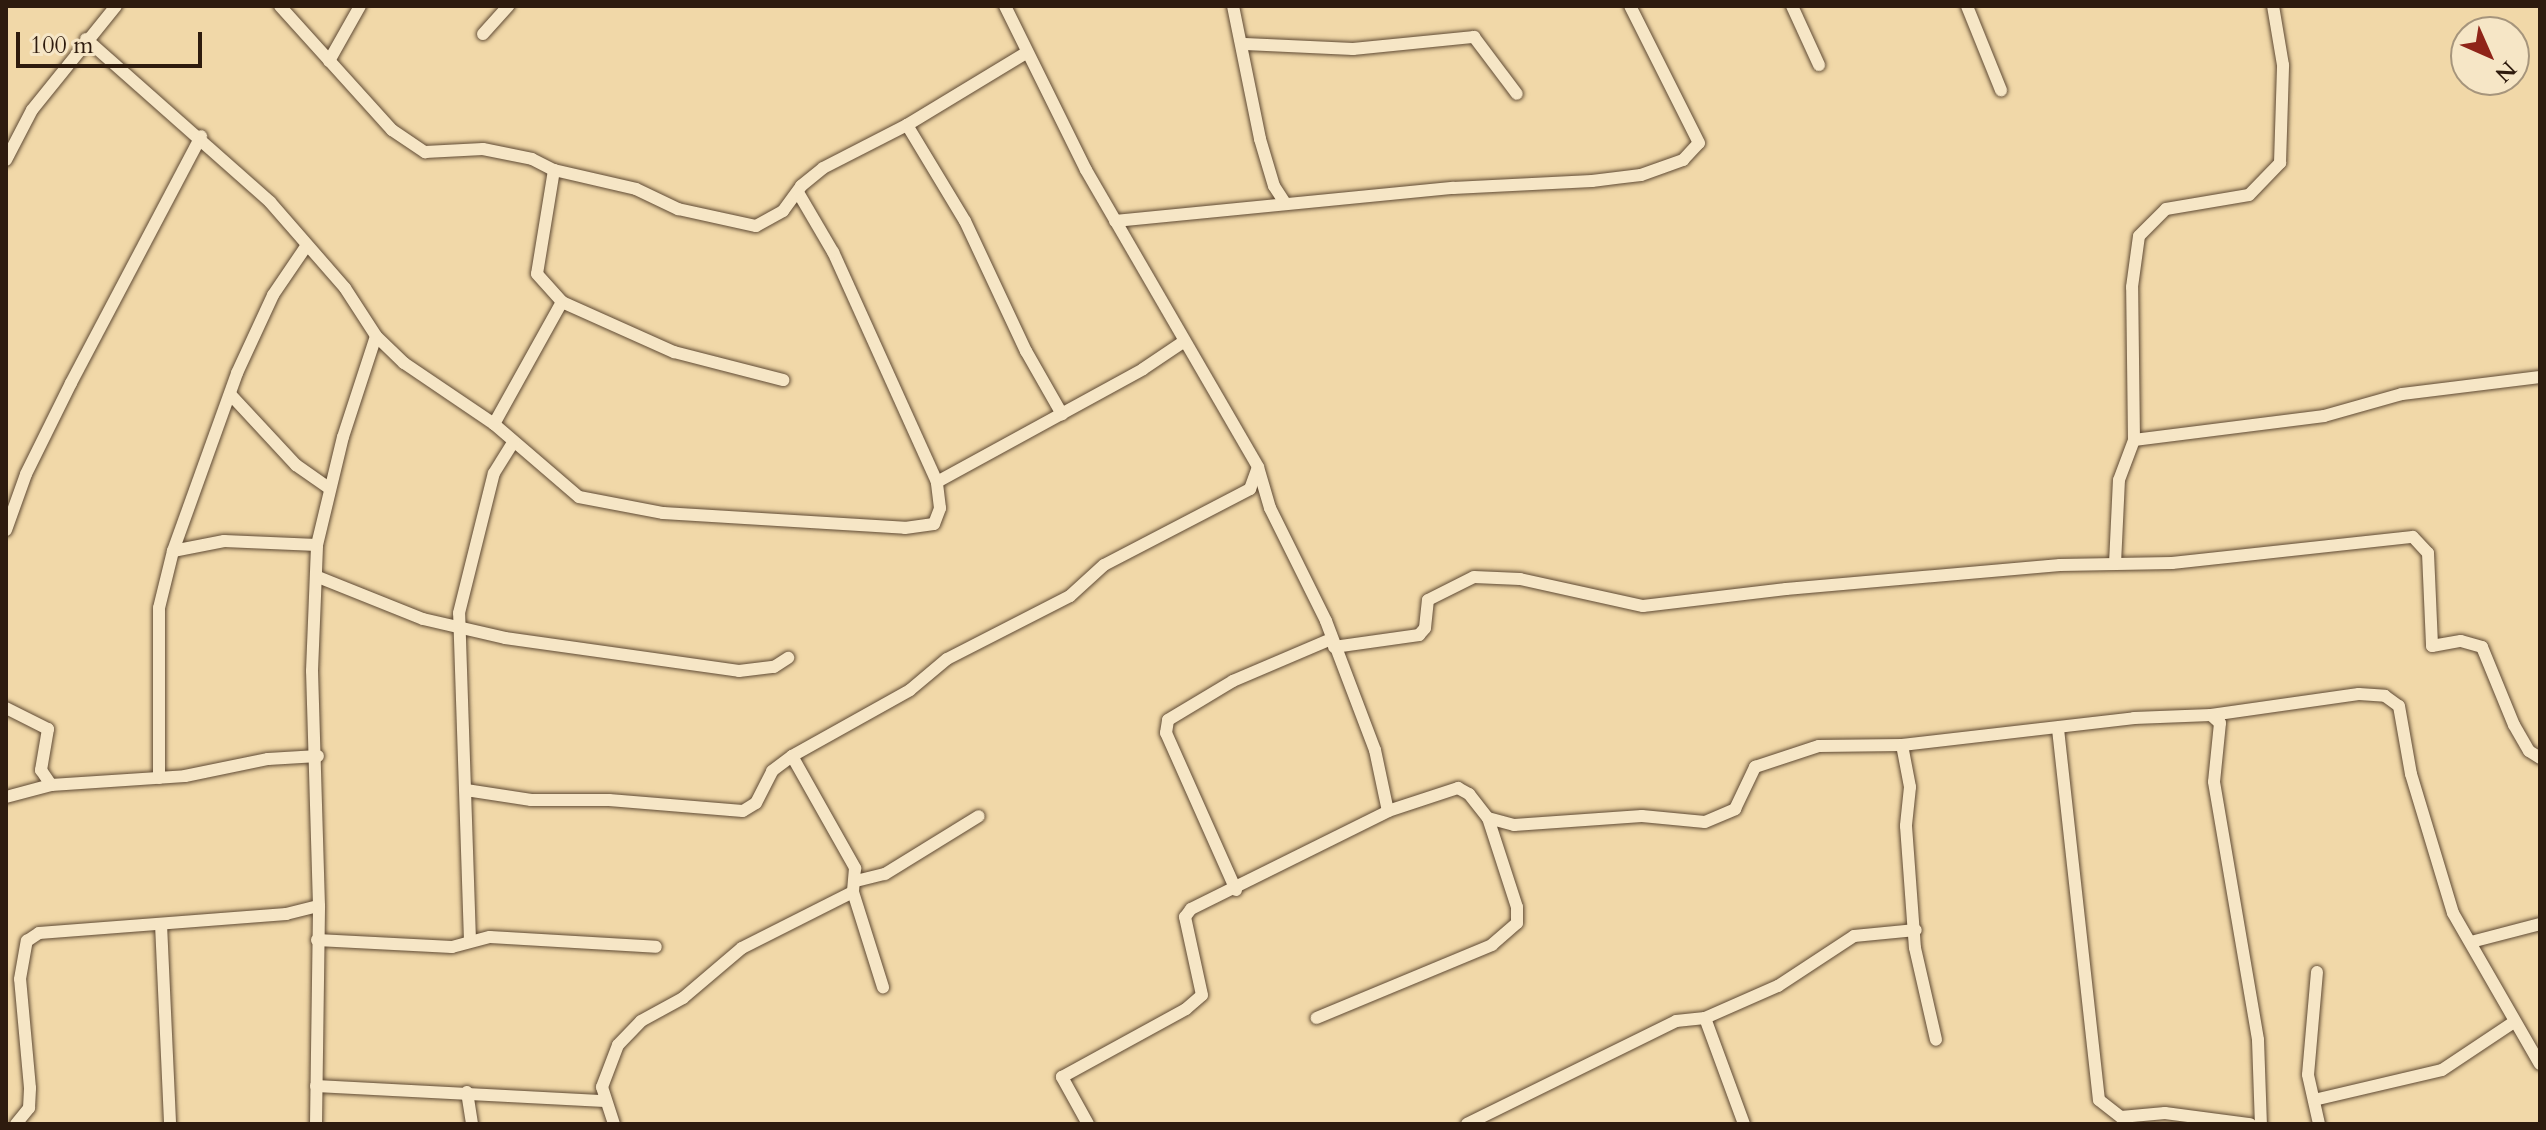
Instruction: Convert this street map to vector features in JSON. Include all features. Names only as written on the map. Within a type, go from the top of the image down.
[{"type":"street","points":[[6,160],[32,110],[86,39],[116,6]]},
{"type":"street","points":[[280,6],[392,130],[425,152],[483,149],[532,159],[554,170],[636,189],[678,209],[756,226],[783,211],[799,194],[801,186],[823,168],[907,125],[1026,53]]},
{"type":"street","points":[[329,61],[360,6]]},
{"type":"street","points":[[483,34],[508,6]]},
{"type":"street","points":[[1005,6],[1026,53],[1115,221],[1163,295],[1183,342],[1258,467],[1270,508],[1326,621],[1375,750],[1388,811]]},
{"type":"street","points":[[1233,6],[1245,44],[1245,73],[1260,139],[1274,186],[1285,203]]},
{"type":"street","points":[[1115,221],[1285,203],[1592,181],[1641,175],[1683,160],[1699,143],[1630,6]]},
{"type":"street","points":[[1792,6],[1819,65]]},
{"type":"street","points":[[1967,6],[2001,90]]},
{"type":"street","points":[[2115,564],[2119,480],[2134,440],[2132,287],[2139,236],[2166,209],[2249,195],[2280,163],[2283,65],[2273,6]]},
{"type":"street","points":[[1245,44],[1353,49],[1474,37],[1517,94]]},
{"type":"street","points":[[86,39],[201,136],[270,202],[305,248],[345,288],[376,336],[404,363],[494,424],[579,497],[663,513],[924,527],[938,518],[937,482],[812,214],[799,194]]},
{"type":"street","points":[[907,125],[965,221],[1026,351],[1062,414]]},
{"type":"street","points":[[6,530],[65,396],[201,136]]},
{"type":"street","points":[[554,170],[537,274],[562,302],[674,352],[783,380]]},
{"type":"street","points":[[783,211],[812,214]]},
{"type":"street","points":[[159,778],[159,608],[173,551],[194,483],[273,295],[305,248]]},
{"type":"street","points":[[494,424],[562,302]]},
{"type":"street","points":[[316,1124],[318,756],[312,671],[317,545],[328,487],[376,336]]},
{"type":"street","points":[[937,482],[1062,414],[1183,342]]},
{"type":"street","points":[[2134,440],[2324,416],[2402,394],[2540,377]]},
{"type":"street","points":[[230,394],[296,465],[328,487]]},
{"type":"street","points":[[470,941],[466,790],[457,685],[459,613],[494,473],[513,443]]},
{"type":"street","points":[[466,790],[531,800],[609,800],[743,811],[756,803],[772,771],[792,756],[910,690],[947,659],[1070,596],[1104,565],[1250,489],[1258,467]]},
{"type":"street","points":[[1236,890],[1166,733],[1168,720],[1233,681],[1332,643],[1419,635],[1425,628],[1428,600],[1474,577],[1520,579],[1643,606],[1786,589],[2418,538],[2428,553],[2432,646],[2461,641],[2482,647],[2514,725],[2529,751],[2540,758]]},
{"type":"street","points":[[173,551],[224,541],[317,545]]},
{"type":"street","points":[[318,577],[359,598],[460,629],[739,671],[774,667],[788,658]]},
{"type":"street","points":[[1488,818],[1514,825],[1642,816],[1705,822],[1735,809],[1755,767],[1819,746],[1902,745],[2134,718],[2211,715],[2359,694],[2385,696],[2399,706],[2432,844],[2453,913],[2540,1064]]},
{"type":"street","points":[[6,708],[48,729],[41,770],[51,785]]},
{"type":"street","points":[[2211,715],[2220,723],[2214,782],[2258,1040],[2261,1124]]},
{"type":"street","points":[[2058,729],[2099,1100],[2120,1121],[2165,1113],[2250,1124]]},
{"type":"street","points":[[1902,745],[1910,787],[1906,826],[1918,963],[1936,1040]]},
{"type":"street","points":[[6,797],[51,785],[159,778],[268,759],[318,756]]},
{"type":"street","points":[[792,756],[855,868],[855,886],[883,987]]},
{"type":"street","points":[[1088,1124],[1062,1077],[1186,1009],[1202,995],[1185,917],[1191,909],[1236,890],[1388,811],[1458,788],[1481,805],[1488,818],[1517,907],[1514,928],[1492,945],[1317,1018]]},
{"type":"street","points":[[614,1124],[602,1087],[618,1045],[641,1021],[683,998],[742,948],[855,886],[885,874],[979,816]]},
{"type":"street","points":[[16,1124],[29,1108],[20,979],[27,941],[39,933],[286,914],[319,906]]},
{"type":"street","points":[[161,924],[170,1124]]},
{"type":"street","points":[[2471,942],[2540,924]]},
{"type":"street","points":[[1467,1124],[1676,1021],[1705,1018],[1790,979],[1854,936],[1916,930]]},
{"type":"street","points":[[317,940],[452,947],[490,937],[656,947]]},
{"type":"street","points":[[2317,972],[2308,1047],[2319,1124]]},
{"type":"street","points":[[6,978],[20,979]]},
{"type":"street","points":[[1705,1018],[1744,1124]]},
{"type":"street","points":[[2314,1100],[2442,1070],[2514,1022]]},
{"type":"street","points":[[316,1086],[605,1101]]},
{"type":"street","points":[[467,1092],[472,1124]]}]
